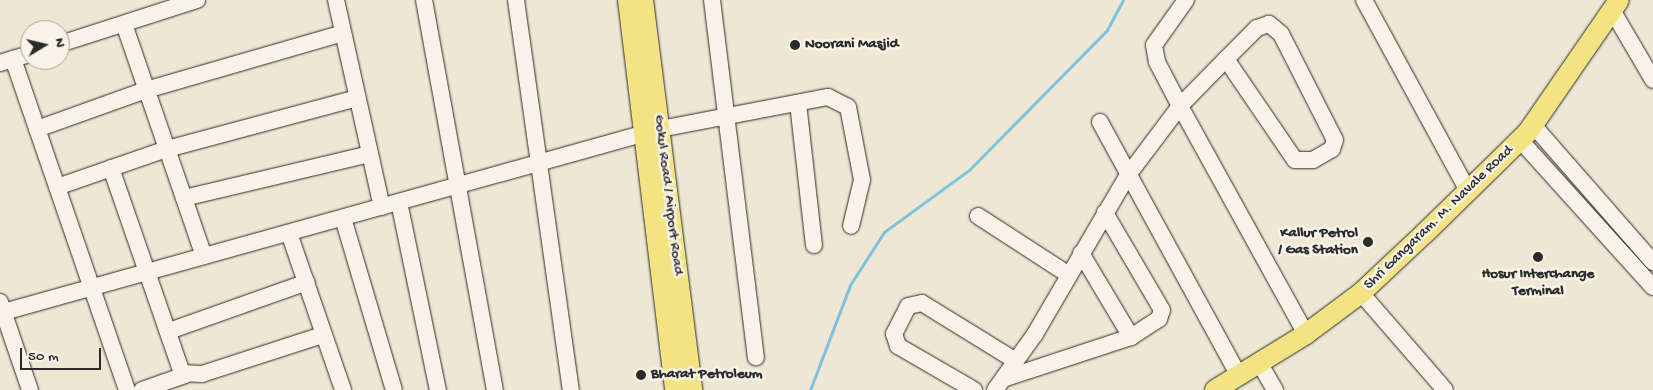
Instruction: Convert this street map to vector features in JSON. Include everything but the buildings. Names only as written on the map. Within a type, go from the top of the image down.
[{"type":"main road","name":"Gokul Road / Airport Road","points":[[628,0],[652,131],[692,390]]},
{"type":"main road","name":"Gokul Road / Airport Road","points":[[643,0],[674,390]]},
{"type":"main road","name":"Shri Gangaram. M. Navale Road","points":[[1215,390],[1306,334],[1361,293],[1468,191],[1533,125],[1616,5]]},
{"type":"street","points":[[70,41],[197,0]]},
{"type":"street","points":[[336,0],[382,206]]},
{"type":"street","points":[[424,0],[456,186],[495,390]]},
{"type":"street","points":[[516,0],[571,390]]},
{"type":"street","points":[[712,0],[756,358]]},
{"type":"street","points":[[1186,0],[1154,45],[1157,62],[1306,334]]},
{"type":"street","points":[[1364,0],[1468,191]]},
{"type":"street","points":[[1616,5],[1653,80]]},
{"type":"street","points":[[124,24],[204,256]]},
{"type":"street","points":[[999,384],[1016,361],[1128,175],[1180,106],[1226,59],[1263,25],[1276,27],[1332,134],[1332,149],[1304,163],[1295,160],[1226,59]]},
{"type":"street","points":[[38,129],[146,90],[343,33]]},
{"type":"street","points":[[20,57],[7,61],[38,129],[127,390]]},
{"type":"street","points":[[57,187],[167,149],[358,98]]},
{"type":"street","points":[[30,390],[1,309],[92,288],[652,131],[726,116],[837,98],[848,107],[862,180],[850,226]]},
{"type":"street","points":[[798,103],[814,245]]},
{"type":"street","points":[[1100,122],[1239,376]]},
{"type":"street","points":[[1533,125],[1653,262]]},
{"type":"street","points":[[1520,140],[1653,287]]},
{"type":"street","points":[[184,198],[370,154]]},
{"type":"street","points":[[111,168],[185,375]]},
{"type":"street","points":[[399,202],[438,390]]},
{"type":"street","points":[[999,384],[1131,337],[1159,319],[1162,310],[1105,213]]},
{"type":"street","points":[[978,216],[1069,275]]},
{"type":"street","points":[[342,218],[394,390]]},
{"type":"street","points":[[289,233],[344,390]]},
{"type":"street","points":[[1081,253],[1131,337]]},
{"type":"street","points":[[169,330],[307,282]]},
{"type":"street","points":[[1361,293],[1445,390]]},
{"type":"street","points":[[974,390],[898,346],[894,334],[908,306],[922,303],[1016,361]]},
{"type":"street","points":[[142,390],[185,375],[202,374],[324,335]]},
{"type":"street","points":[[1260,364],[1274,390]]},
{"type":"waterway","points":[[810,390],[850,285],[884,232],[969,170],[1107,30],[1123,0]]},
{"type":"place","name":"Noorani Masjid","points":[[795,45]]},
{"type":"place","name":"Kallur Petrol / Gas Station","points":[[1368,242]]},
{"type":"place","name":"Hosur Interchange Terminal","points":[[1538,257]]},
{"type":"place","name":"Bharat Petroleum","points":[[641,375]]}]
